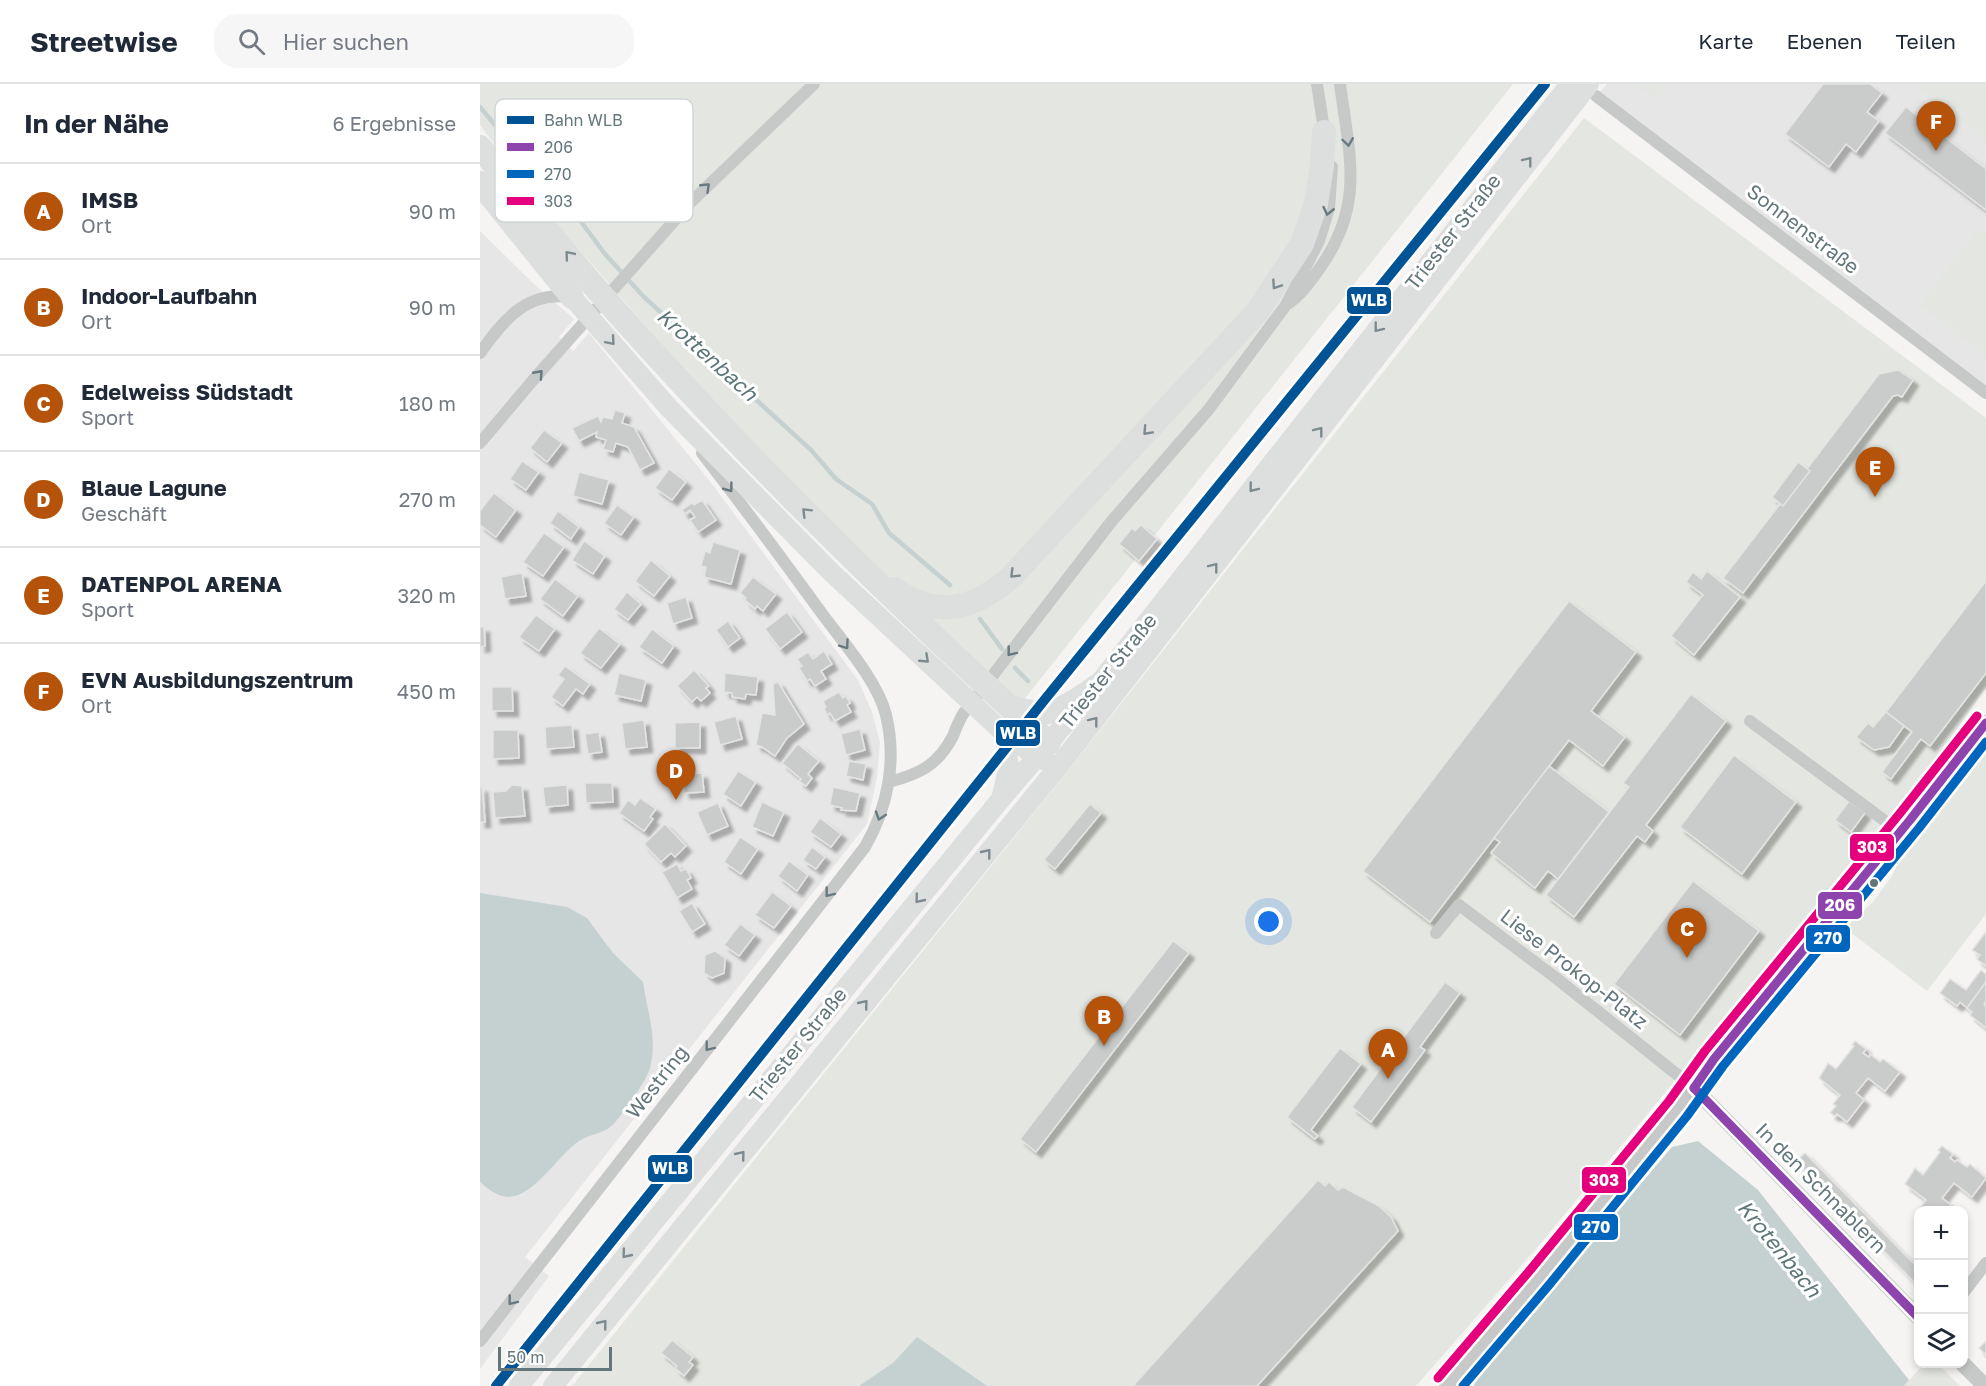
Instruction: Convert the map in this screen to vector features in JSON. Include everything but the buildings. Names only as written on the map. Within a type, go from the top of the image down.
[{"type":"highway","points":[[848,553],[915,602],[945,608],[972,603],[992,594],[1011,577],[1257,312],[1302,244],[1316,204],[1324,132]]},
{"type":"highway","points":[[484,151],[495,164]]},
{"type":"highway","points":[[484,190],[495,203]]},
{"type":"highway","points":[[510,222],[572,297]]},
{"type":"highway","points":[[542,222],[606,300],[759,465],[891,597],[968,684],[1009,706],[1038,714],[1052,713],[1070,705],[1097,686]]},
{"type":"highway","points":[[1009,706],[1037,745]]},
{"type":"main road","name":"Triester Straße","points":[[519,1386],[1001,799],[1037,745],[1097,686],[1570,84]]},
{"type":"main road","name":"Triester Straße","points":[[553,1386],[1058,767],[1592,90]]},
{"type":"main road","points":[[572,297],[669,408],[831,572],[968,684],[1004,733],[1009,765],[1001,799]]},
{"type":"main road","points":[[1004,733],[1037,745],[1058,767]]},
{"type":"street","points":[[693,200],[814,84]]},
{"type":"street","points":[[889,782],[922,771],[938,759],[963,714],[1111,522],[1209,409],[1286,305],[1319,241],[1329,208],[1333,168],[1324,132],[1317,84]]},
{"type":"street","points":[[1286,305],[1298,297],[1333,248],[1349,202],[1351,168],[1340,84]]},
{"type":"street","name":"Sonnenstraße","points":[[1592,90],[1986,393]]},
{"type":"street","points":[[480,443],[673,222]]},
{"type":"street","points":[[480,353],[494,334],[521,308],[538,298],[555,295],[572,297]]},
{"type":"street","name":"Westring","points":[[480,1341],[865,847],[881,814],[889,782],[891,755],[889,736],[885,713],[878,693],[852,654],[669,408]]},
{"type":"street","points":[[1750,722],[1900,832]]},
{"type":"street","points":[[1447,1386],[1540,1277],[1694,1088],[1714,1059],[1986,723]]},
{"type":"street","name":"Liese Prokop-Platz","points":[[1436,933],[1458,905],[1556,978],[1694,1088]]},
{"type":"street","name":"In den Schnablern","points":[[1694,1088],[1915,1314]]},
{"type":"street","points":[[1968,1287],[1986,1263]]},
{"type":"street","points":[[1967,1368],[1985,1386]]},
{"type":"shaded area","points":[[480,84],[1513,84],[1023,701],[1013,695],[924,616],[809,501],[677,362],[555,222],[693,222],[693,99],[495,99],[495,145],[480,125]]},
{"type":"shaded area","points":[[1607,84],[1986,84],[1986,393],[1596,96]]},
{"type":"shaded area","points":[[1635,84],[1670,84],[1656,100]]},
{"type":"shaded area","points":[[1913,84],[1986,84],[1986,139]]},
{"type":"shaded area","points":[[1584,118],[1986,418],[1986,688],[1906,801],[1540,1244],[1416,1386],[572,1386],[1063,777]]},
{"type":"shaded area","points":[[1977,230],[1986,236],[1986,356],[1920,305]]},
{"type":"shaded area","points":[[480,231],[574,319],[559,337],[573,351],[589,333],[709,480],[858,680],[872,712],[880,742],[877,777],[867,824],[525,1257],[549,1276],[480,1369]]},
{"type":"shaded area","points":[[1986,742],[1986,914],[1927,991],[1845,928],[1873,902],[1892,876],[1907,843]]},
{"type":"shaded area","points":[[1920,1368],[1942,1368],[1960,1386],[1904,1386]]},
{"type":"water","points":[[480,893],[567,907],[587,918],[613,953],[643,982],[652,1035],[652,1057],[648,1074],[614,1124],[579,1141],[537,1183],[518,1195],[508,1197],[497,1194],[480,1182]]},
{"type":"water","name":"Krotenbach","points":[[1698,1141],[1758,1190],[1909,1380],[1904,1386],[1474,1386],[1475,1379],[1672,1147]]},
{"type":"water","points":[[917,1337],[987,1386],[859,1386],[893,1363]]},
{"type":"waterway","name":"Krottenbach","points":[[480,107],[495,125]]},
{"type":"waterway","name":"Krottenbach","points":[[581,222],[605,254],[644,297],[811,450],[836,479],[872,504],[889,533],[950,585]]},
{"type":"waterway","name":"Krottenbach","points":[[980,619],[1002,649]]},
{"type":"waterway","name":"Krottenbach","points":[[1015,668],[1028,681]]},
{"type":"rail line","name":"WLB","points":[[496,1386],[1046,698],[1545,84]]},
{"type":"transit line","name":"303","points":[[1438,1378],[1669,1101],[1705,1051],[1977,716]]},
{"type":"transit line","name":"206","points":[[1694,1088],[1714,1059],[1910,820],[1986,723]]},
{"type":"transit line","name":"270","points":[[1463,1386],[1687,1116],[1723,1066],[1919,828],[1986,742]]},
{"type":"transit line","name":"206","points":[[1694,1088],[1915,1314]]},
{"type":"place","name":"EVN Ausbildungszentrum","points":[[1936,151]]},
{"type":"place","name":"DATENPOL ARENA","points":[[1875,497]]},
{"type":"place","name":"Blaue Lagune","points":[[676,800]]},
{"type":"place","name":"Edelweiss Südstadt","points":[[1687,958]]},
{"type":"place","name":"Indoor-Laufbahn","points":[[1104,1046]]},
{"type":"place","name":"IMSB","points":[[1388,1079]]}]
